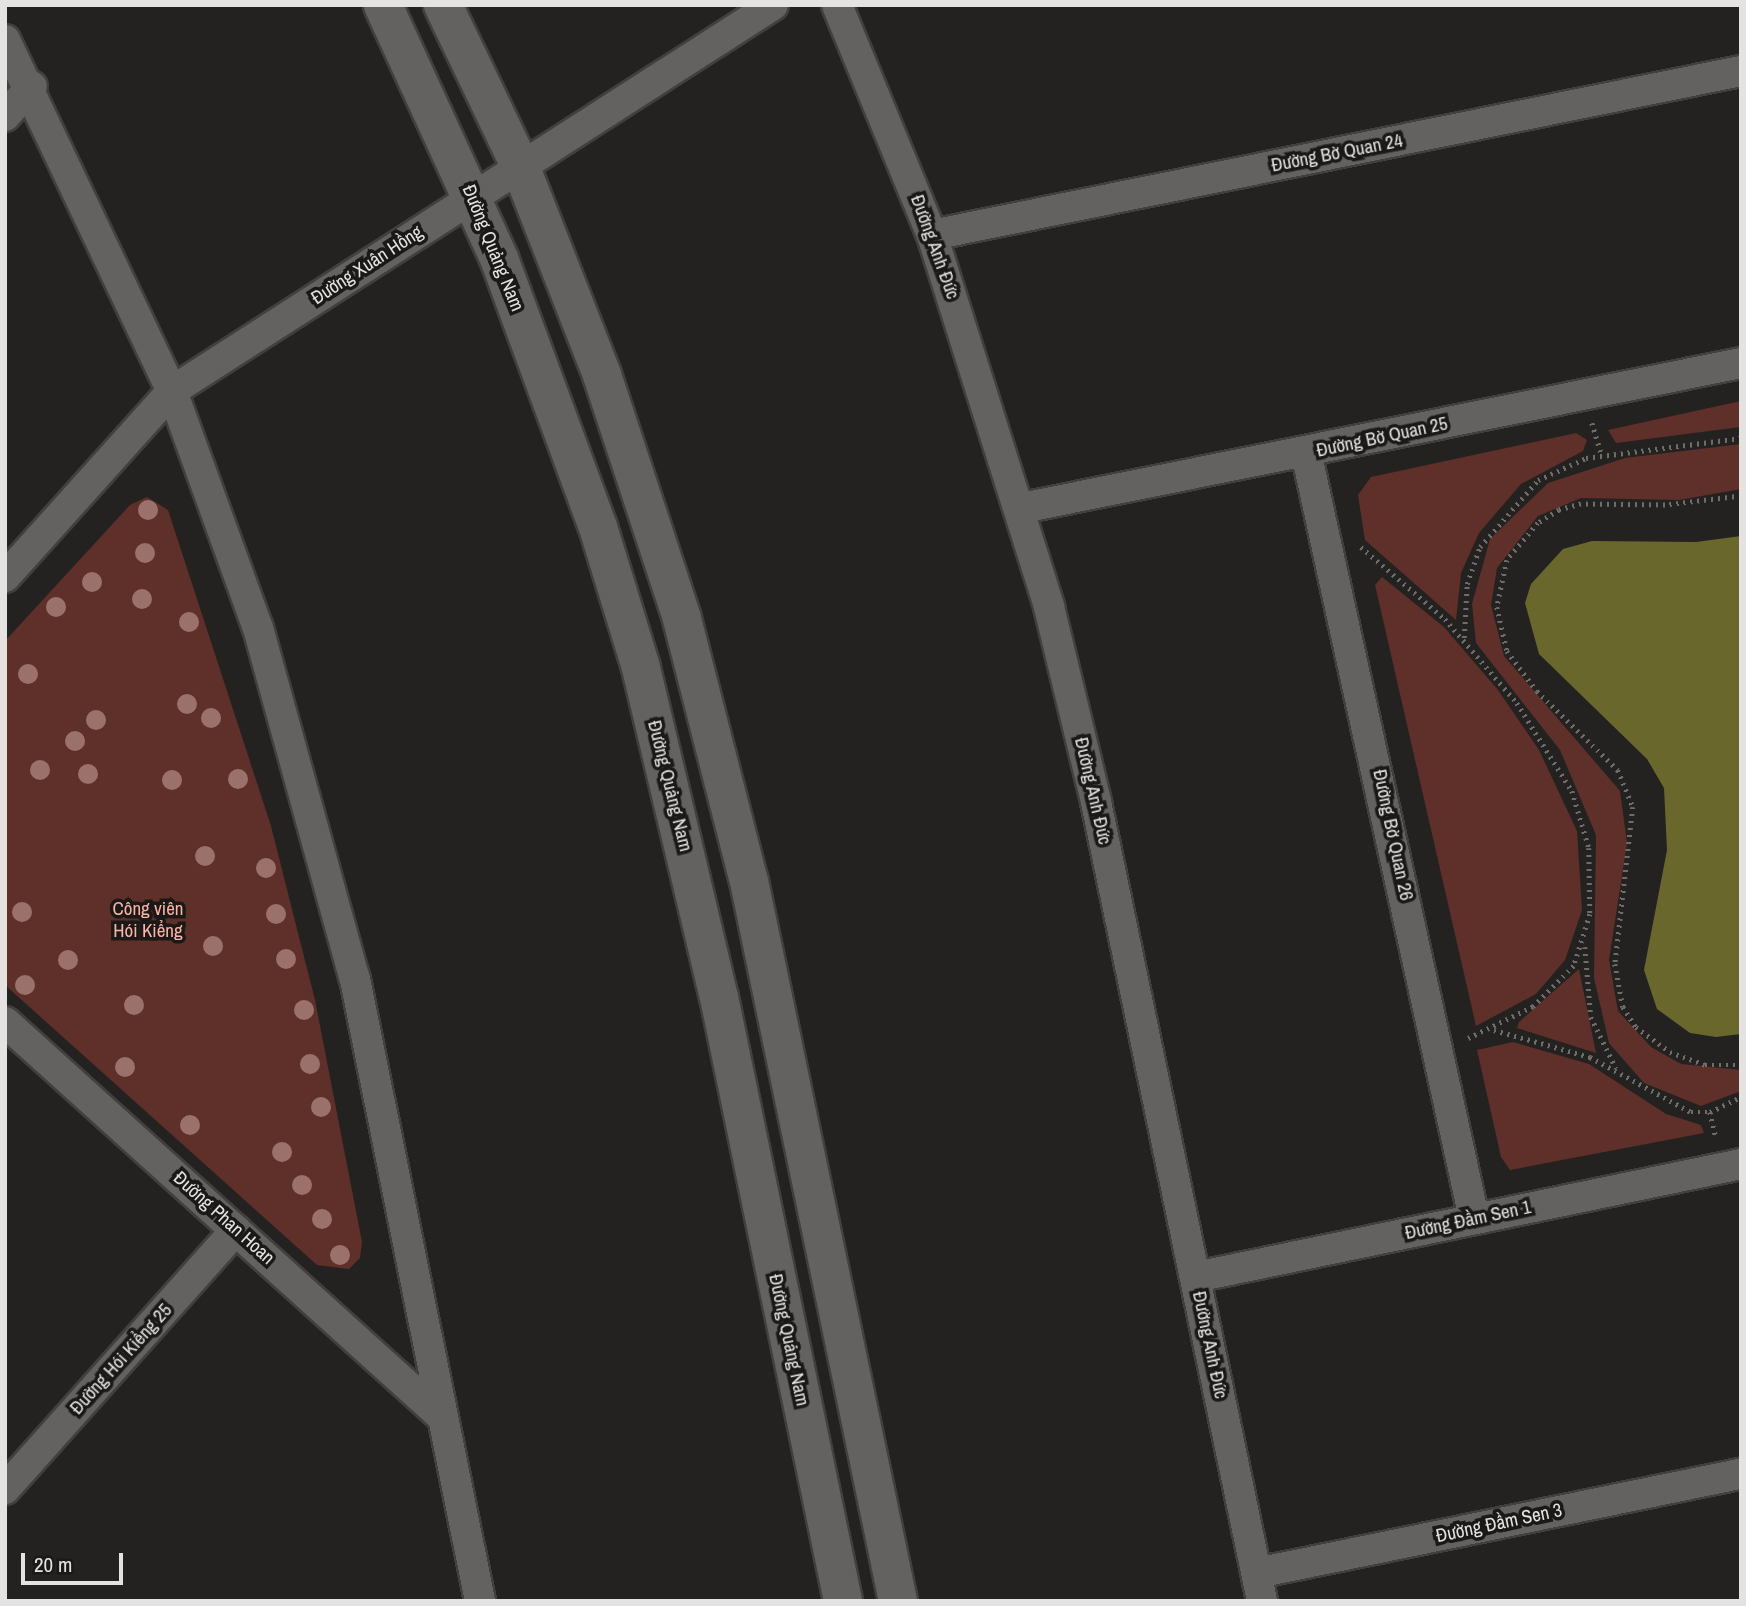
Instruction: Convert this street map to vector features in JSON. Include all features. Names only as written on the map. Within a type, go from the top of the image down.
[{"type":"main road","name":"Đường Quảng Nam","points":[[383,5],[473,197],[598,527],[641,668],[713,971],[843,1601]]},
{"type":"main road","points":[[443,5],[521,168],[651,517],[707,713],[750,881],[898,1601]]},
{"type":"street","name":"Đường Xuân Hồng","points":[[5,578],[173,391],[774,5]]},
{"type":"street","name":"Đường Anh Đức","points":[[837,5],[932,235],[1022,508],[1096,802],[1259,1587]]},
{"type":"street","points":[[5,40],[32,86],[173,391],[258,628],[329,867],[480,1601]]},
{"type":"street","name":"Đường Bờ Quan 24","points":[[932,235],[1741,71]]},
{"type":"street","points":[[5,116],[32,86]]},
{"type":"street","name":"Đường Bờ Quan 25","points":[[1022,508],[1741,363]]},
{"type":"street","name":"Đường Bờ Quan 26","points":[[1306,452],[1474,1218]]},
{"type":"street","name":"Đường Phan Hoan","points":[[8,1029],[441,1416]]},
{"type":"street","name":"Đường Đầm Sen 1","points":[[1196,1278],[1741,1164]]},
{"type":"street","name":"Đường Hói Kiểng 25","points":[[5,1489],[236,1230]]},
{"type":"street","name":"Đường Đầm Sen 3","points":[[1259,1587],[1741,1474]]},
{"type":"path","points":[[1591,419],[1602,456]]},
{"type":"path","points":[[1464,639],[1467,584],[1494,524],[1538,480],[1602,456],[1741,438]]},
{"type":"path","points":[[1741,496],[1665,506],[1581,503],[1559,510],[1538,523],[1507,560],[1497,607],[1507,651],[1522,673],[1618,770],[1630,798],[1634,844],[1615,964],[1623,1007],[1636,1027],[1670,1052],[1705,1065],[1741,1065]]},
{"type":"path","points":[[1355,542],[1464,639],[1517,703],[1572,791],[1592,876],[1585,944],[1591,1017],[1616,1069]]},
{"type":"path","points":[[1464,1039],[1494,1030],[1556,988],[1585,944]]},
{"type":"path","points":[[1494,1030],[1616,1069],[1666,1103],[1710,1111],[1741,1097]]},
{"type":"path","points":[[1710,1111],[1717,1144]]},
{"type":"green space","points":[[1741,401],[1741,427],[1616,443],[1608,430]]},
{"type":"green space","points":[[1576,433],[1587,440],[1583,451],[1521,484],[1479,533],[1461,573],[1456,620],[1365,540],[1358,495],[1371,477]]},
{"type":"green space","points":[[1741,444],[1741,489],[1679,500],[1581,498],[1538,516],[1497,568],[1491,605],[1504,656],[1620,791],[1627,843],[1609,960],[1618,1011],[1651,1047],[1681,1064],[1741,1070],[1741,1091],[1701,1106],[1644,1083],[1609,1043],[1594,978],[1596,835],[1560,750],[1476,643],[1472,604],[1490,539],[1548,483],[1625,458]]},
{"type":"green space","name":"Công viên Hói Kiểng","points":[[147,497],[168,510],[271,826],[315,1000],[362,1242],[360,1258],[349,1269],[317,1265],[5,985],[5,641],[130,505]]},
{"type":"green space","points":[[1382,577],[1444,627],[1498,690],[1539,750],[1577,831],[1582,910],[1565,960],[1536,994],[1476,1026],[1375,585]]},
{"type":"green space","points":[[1579,969],[1596,1053],[1517,1028],[1519,1022]]},
{"type":"green space","points":[[1513,1042],[1589,1064],[1666,1114],[1701,1125],[1704,1133],[1510,1170],[1501,1157],[1477,1050]]},
{"type":"shaded area","points":[[1741,536],[1741,1034],[1716,1037],[1690,1033],[1657,1009],[1644,970],[1667,850],[1664,788],[1647,759],[1539,654],[1525,603],[1531,584],[1563,549],[1592,541],[1696,542]]}]
